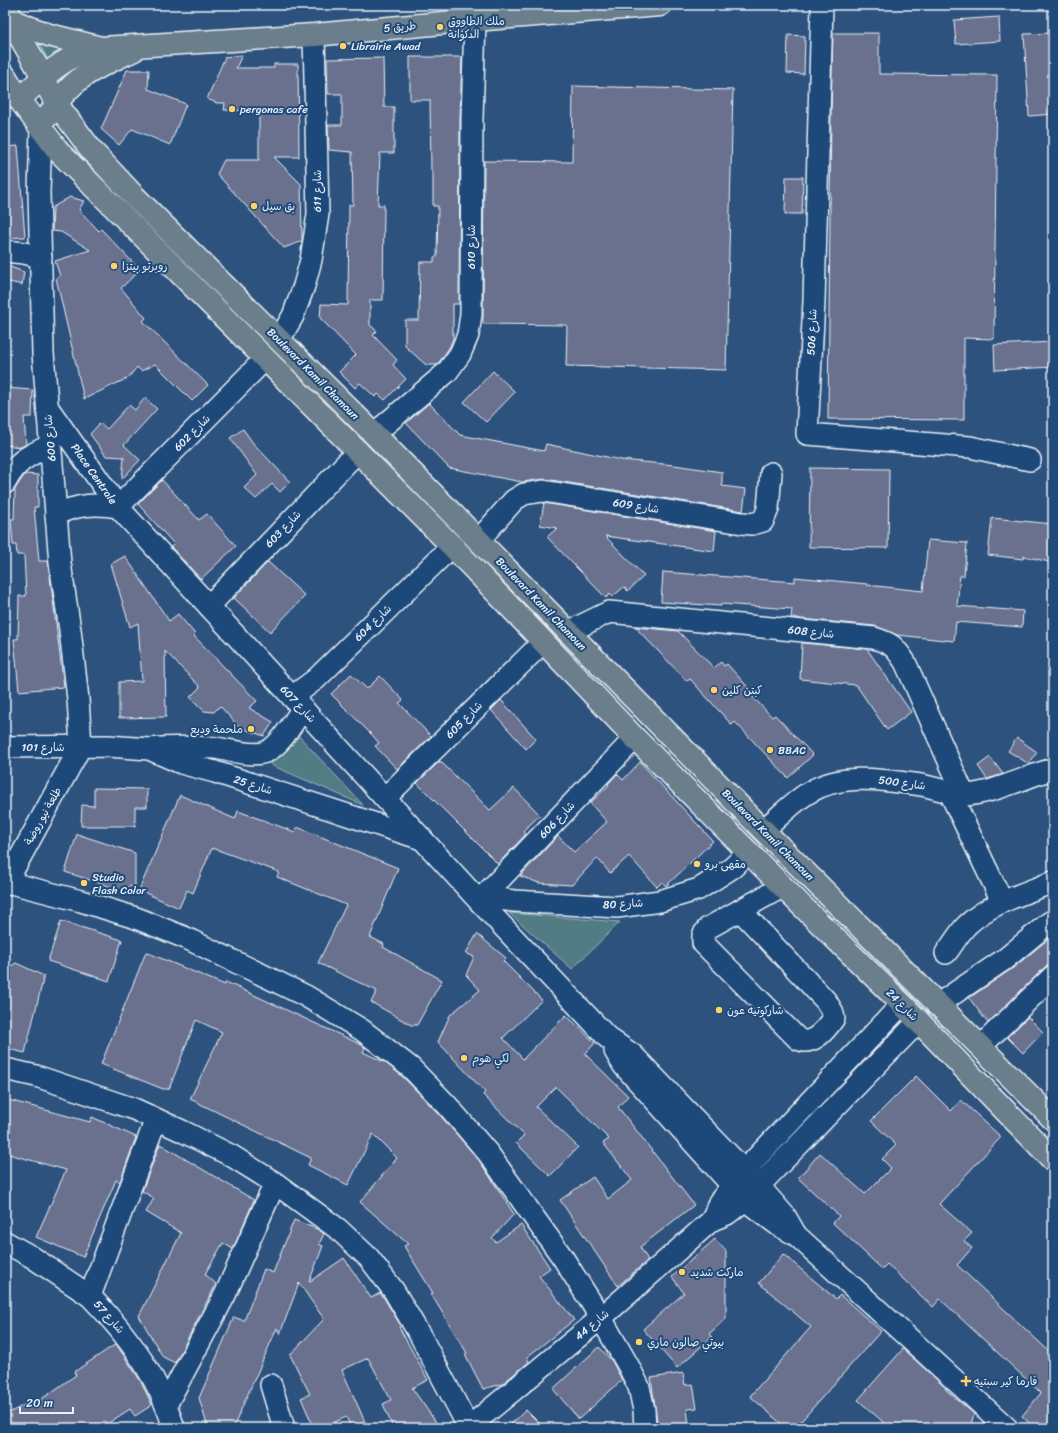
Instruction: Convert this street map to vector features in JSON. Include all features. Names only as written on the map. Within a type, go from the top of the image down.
[{"type":"main road","name":"طريق 5","points":[[140,47],[171,43],[314,35],[660,5]]},
{"type":"main road","points":[[8,14],[49,34],[101,48]]},
{"type":"main road","name":"Boulevard Kamil Chamoun","points":[[8,14],[44,78],[56,103],[92,151],[135,197],[374,434],[763,830],[1053,1119]]},
{"type":"main road","points":[[10,86],[44,78],[66,61],[79,54],[101,48],[140,47]]},
{"type":"main road","points":[[41,129],[56,103],[78,79],[140,47]]},
{"type":"main road","name":"Boulevard Kamil Chamoun","points":[[10,86],[59,152],[452,546],[635,738],[748,852]]},
{"type":"main road","name":"شارع 24","points":[[748,852],[902,1004],[1053,1160]]},
{"type":"street","name":"شارع 506","points":[[822,5],[814,301],[807,434],[970,447],[1030,460]]},
{"type":"street","name":"شارع 610","points":[[374,434],[447,372],[460,354],[468,335],[471,314],[472,119],[475,20]]},
{"type":"street","name":"شارع 611","points":[[279,340],[293,316],[304,286],[318,214],[314,35]]},
{"type":"street","name":"شارع 600","points":[[41,129],[39,185],[43,352],[60,563],[70,630],[77,691],[81,746]]},
{"type":"street","points":[[5,251],[40,256]]},
{"type":"street","name":"شارع 602","points":[[118,507],[266,359]]},
{"type":"street","name":"Place Centrale","points":[[48,408],[118,507]]},
{"type":"street","points":[[5,483],[12,471],[23,459],[51,445]]},
{"type":"street","name":"شارع 603","points":[[209,606],[358,451]]},
{"type":"street","name":"شارع 609","points":[[479,540],[514,500],[524,494],[543,491],[742,524],[758,523],[763,520],[768,509],[771,473]]},
{"type":"street","name":"Place Centrale","points":[[56,514],[79,506],[104,505],[118,507]]},
{"type":"street","name":"شارع 607","points":[[118,507],[423,840],[481,899],[608,1038],[633,1055],[778,1225],[796,1235],[1007,1428]]},
{"type":"street","name":"شارع 604","points":[[149,749],[164,747],[217,748],[257,754],[266,752],[275,746],[281,738],[297,702],[316,679],[452,546]]},
{"type":"street","name":"شارع 608","points":[[568,632],[609,612],[874,638],[886,642],[896,648],[905,662],[956,793],[1002,901]]},
{"type":"street","name":"شارع 605","points":[[385,798],[543,642]]},
{"type":"street","name":"شارع 606","points":[[481,899],[635,738]]},
{"type":"street","name":"شارع 101","points":[[6,747],[81,746]]},
{"type":"street","name":"شارع 25","points":[[81,746],[149,749],[181,763],[215,772],[423,840]]},
{"type":"street","name":"طلعة نيو روضة","points":[[6,884],[81,746]]},
{"type":"street","name":"شارع 500","points":[[763,830],[806,794],[821,786],[834,782],[879,779],[932,787],[956,793],[992,789],[1053,769]]},
{"type":"street","name":"شارع 80","points":[[481,899],[617,907],[660,901],[699,889],[732,868],[748,852]]},
{"type":"street","points":[[946,953],[966,926],[1002,901],[1053,882]]},
{"type":"street","points":[[6,884],[82,901],[186,938],[306,996],[362,1030],[411,1068],[447,1105],[488,1153],[563,1258],[601,1318],[639,1387],[644,1410],[645,1428]]},
{"type":"street","points":[[740,910],[826,1001],[832,1011],[834,1018],[830,1024],[812,1040],[804,1041],[798,1039],[703,943],[703,935],[708,928],[740,910],[782,887]]},
{"type":"street","points":[[937,1005],[1005,959],[1050,922]]},
{"type":"street","points":[[981,1046],[1053,976]]},
{"type":"street","points":[[745,1186],[902,1004]]},
{"type":"street","points":[[745,1186],[918,1021]]},
{"type":"street","points":[[5,1069],[43,1078],[134,1109],[156,1119],[232,1156],[275,1183],[338,1229],[369,1258],[394,1291],[421,1337],[469,1428]]},
{"type":"street","points":[[90,1296],[156,1119]]},
{"type":"street","points":[[166,1405],[225,1295],[275,1183]]},
{"type":"street","name":"شارع 44","points":[[469,1428],[601,1318],[712,1220],[727,1214],[745,1186]]},
{"type":"street","name":"شارع 57","points":[[5,1242],[32,1257],[90,1296],[113,1321],[139,1353],[166,1405],[174,1428]]},
{"type":"street","points":[[271,1385],[284,1428]]},
{"type":"green space","points":[[36,38],[75,48],[49,61]]},
{"type":"green space","points":[[297,734],[363,805],[271,765]]},
{"type":"green space","points":[[509,913],[620,922],[572,969]]},
{"type":"building","points":[[999,17],[1000,41],[956,44],[954,20]]},
{"type":"building","points":[[833,33],[879,33],[879,74],[997,75],[994,339],[964,338],[964,420],[828,419]]},
{"type":"building","points":[[1053,33],[1053,114],[1029,116],[1024,34]]},
{"type":"building","points":[[788,35],[805,36],[804,74],[787,73]]},
{"type":"building","points":[[242,55],[236,68],[274,68],[274,64],[298,64],[299,157],[274,157],[301,184],[302,241],[284,248],[217,174],[224,160],[259,160],[259,111],[224,110],[225,103],[217,103],[207,99],[225,57]]},
{"type":"building","points":[[410,57],[462,57],[460,119],[459,304],[453,304],[453,339],[449,348],[437,365],[426,365],[405,346],[405,320],[419,320],[420,262],[434,262],[434,257],[437,257],[438,206],[433,206],[430,100],[410,100]]},
{"type":"building","points":[[383,58],[384,107],[394,107],[394,153],[380,153],[378,205],[384,205],[383,300],[370,300],[370,325],[377,331],[373,335],[397,360],[393,365],[406,379],[385,400],[378,394],[375,397],[360,383],[355,388],[339,372],[356,355],[320,318],[321,304],[348,305],[349,205],[353,205],[352,152],[329,150],[328,125],[342,125],[342,94],[328,94],[327,59]]},
{"type":"building","points":[[127,70],[149,70],[148,89],[186,104],[170,145],[132,129],[119,145],[101,129]]},
{"type":"building","points":[[573,86],[733,90],[726,370],[566,366],[567,325],[483,324],[484,161],[572,162]]},
{"type":"building","points":[[18,146],[25,237],[5,238],[5,147]]},
{"type":"building","points":[[786,177],[803,177],[802,214],[785,214]]},
{"type":"building","points":[[70,197],[84,201],[79,210],[99,231],[101,229],[140,270],[121,288],[146,318],[143,321],[208,385],[192,401],[155,364],[141,371],[137,367],[128,378],[84,399],[56,278],[60,276],[55,261],[90,250],[61,232],[52,231],[53,207]]},
{"type":"building","points":[[5,265],[24,272],[22,285],[5,281]]},
{"type":"building","points":[[1053,342],[1053,367],[995,370],[994,345]]},
{"type":"building","points":[[493,371],[515,392],[486,422],[464,402]]},
{"type":"building","points":[[5,388],[33,390],[32,417],[24,417],[26,444],[21,447],[5,445]]},
{"type":"building","points":[[145,398],[157,409],[124,445],[140,460],[122,479],[124,457],[106,456],[90,434],[100,423],[107,429],[129,405],[135,410]]},
{"type":"building","points":[[429,403],[460,435],[544,451],[546,444],[621,460],[674,465],[722,472],[722,486],[746,489],[743,511],[545,479],[522,482],[449,468],[406,423]]},
{"type":"building","points":[[243,429],[253,443],[290,482],[280,492],[272,484],[256,499],[244,488],[257,475],[230,438]]},
{"type":"building","points":[[810,468],[889,469],[888,548],[809,547]]},
{"type":"building","points":[[25,474],[38,475],[38,507],[34,507],[39,561],[48,561],[64,687],[19,691],[14,639],[18,639],[19,596],[26,596],[24,555],[17,555],[16,545],[13,545],[11,519],[14,519],[15,489]]},
{"type":"building","points":[[162,480],[199,520],[207,514],[236,546],[201,579],[171,547],[174,544],[138,504]]},
{"type":"building","points":[[544,503],[716,531],[714,551],[605,536],[644,576],[628,591],[624,587],[612,597],[610,594],[606,598],[547,537],[557,528],[540,525]]},
{"type":"building","points":[[992,518],[1053,524],[1053,563],[1024,556],[1023,559],[988,555]]},
{"type":"building","points":[[928,540],[967,543],[964,576],[960,576],[957,606],[1023,611],[1022,627],[956,622],[954,641],[897,635],[875,626],[791,618],[792,609],[721,604],[721,606],[661,602],[663,572],[795,582],[795,577],[923,591]]},
{"type":"building","points":[[125,556],[169,621],[178,614],[195,634],[193,635],[257,701],[249,708],[273,722],[264,736],[239,727],[220,706],[214,712],[204,711],[190,697],[200,687],[165,651],[166,717],[119,718],[119,682],[142,681],[138,623],[130,627],[111,564]]},
{"type":"building","points":[[268,562],[305,596],[270,632],[234,598]]},
{"type":"building","points":[[635,627],[678,631],[714,668],[721,662],[724,666],[727,664],[754,694],[752,696],[772,717],[775,715],[813,755],[788,778],[735,722],[732,725],[690,679],[687,681]]},
{"type":"building","points":[[802,643],[867,649],[911,712],[887,730],[856,685],[800,679]]},
{"type":"building","points":[[351,674],[367,689],[380,676],[403,700],[399,703],[431,736],[397,769],[375,746],[379,743],[373,736],[331,694]]},
{"type":"building","points":[[501,700],[536,739],[526,749],[491,710]]},
{"type":"building","points":[[1017,738],[1037,752],[1029,764],[1008,751]]},
{"type":"building","points":[[990,757],[1003,774],[987,779],[978,766]]},
{"type":"building","points":[[440,761],[490,810],[514,788],[540,815],[523,831],[526,834],[498,864],[417,783]]},
{"type":"building","points":[[640,762],[713,841],[666,886],[662,882],[657,887],[629,856],[610,873],[597,858],[572,885],[539,883],[520,876],[558,836],[574,852],[607,822],[590,803],[609,785],[608,784],[617,774],[623,780]]},
{"type":"building","points":[[94,788],[147,789],[147,807],[135,807],[135,826],[81,826],[82,805],[94,806]]},
{"type":"building","points":[[180,795],[235,819],[238,811],[295,832],[297,827],[398,868],[370,937],[384,944],[383,947],[442,980],[417,1025],[411,1025],[371,1002],[377,991],[318,963],[346,905],[277,877],[279,872],[212,848],[193,893],[187,890],[179,908],[139,890]]},
{"type":"building","points":[[77,834],[135,853],[135,888],[129,886],[127,892],[65,872]]},
{"type":"building","points":[[61,921],[122,940],[109,981],[48,961]]},
{"type":"building","points":[[477,934],[506,958],[503,961],[542,1000],[503,1038],[523,1059],[566,1015],[595,1043],[585,1054],[628,1096],[618,1107],[694,1205],[640,1247],[648,1260],[618,1286],[560,1200],[593,1177],[608,1199],[632,1180],[603,1143],[609,1139],[556,1087],[536,1107],[578,1147],[550,1176],[516,1143],[524,1135],[483,1095],[485,1092],[438,1042],[450,1015],[480,990],[466,975],[474,957],[466,953]]},
{"type":"building","points":[[1053,935],[1053,964],[1045,967],[988,1023],[969,998],[1013,968]]},
{"type":"building","points":[[146,952],[225,985],[226,982],[362,1045],[365,1048],[363,1052],[386,1063],[403,1077],[438,1113],[479,1160],[514,1214],[492,1238],[496,1242],[521,1225],[550,1268],[539,1276],[574,1320],[527,1357],[529,1362],[502,1384],[483,1389],[465,1354],[467,1353],[404,1246],[408,1244],[360,1202],[397,1158],[373,1134],[348,1185],[308,1165],[311,1158],[190,1099],[222,1032],[196,1020],[169,1089],[163,1089],[101,1064]]},
{"type":"building","points":[[16,963],[44,976],[25,1053],[5,1048],[5,970]]},
{"type":"building","points":[[1028,1017],[1043,1032],[1023,1053],[1007,1037]]},
{"type":"building","points":[[916,1076],[951,1111],[961,1100],[1001,1137],[939,1204],[972,1233],[964,1241],[972,1248],[957,1265],[1053,1355],[1053,1428],[1034,1428],[1022,1416],[1041,1393],[940,1299],[933,1307],[887,1264],[882,1269],[833,1223],[839,1216],[798,1178],[820,1153],[865,1194],[891,1168],[882,1159],[896,1145],[871,1121]]},
{"type":"building","points":[[5,1099],[90,1122],[92,1117],[136,1137],[120,1182],[116,1180],[83,1257],[36,1237],[66,1170],[5,1153]]},
{"type":"building","points":[[160,1144],[254,1200],[233,1249],[223,1243],[205,1274],[216,1284],[175,1363],[163,1357],[139,1316],[181,1233],[146,1212],[154,1198],[142,1191]]},
{"type":"building","points":[[294,1220],[319,1230],[324,1234],[319,1244],[323,1246],[309,1282],[344,1258],[371,1298],[380,1293],[384,1298],[401,1326],[399,1327],[428,1380],[412,1388],[440,1428],[393,1428],[383,1404],[391,1400],[368,1358],[342,1370],[365,1422],[352,1428],[346,1417],[322,1428],[314,1428],[301,1398],[310,1394],[290,1355],[324,1319],[299,1283],[280,1334],[277,1328],[233,1428],[208,1428],[199,1398],[234,1317],[244,1321],[264,1269],[273,1273]]},
{"type":"building","points":[[715,1239],[726,1251],[726,1318],[709,1334],[712,1337],[677,1368],[643,1329],[684,1293],[672,1277]]},
{"type":"building","points":[[783,1254],[836,1299],[840,1295],[881,1331],[795,1428],[786,1428],[750,1396],[811,1327],[759,1283]]},
{"type":"building","points":[[116,1344],[140,1380],[152,1405],[135,1416],[130,1409],[107,1424],[105,1421],[94,1428],[5,1428],[5,1415],[28,1403],[30,1407],[76,1375],[74,1372]]},
{"type":"building","points":[[599,1347],[612,1361],[622,1380],[579,1419],[553,1389]]},
{"type":"building","points":[[903,1349],[974,1414],[970,1428],[890,1428],[858,1400]]},
{"type":"building","points":[[683,1373],[685,1385],[693,1384],[697,1408],[687,1409],[689,1425],[658,1428],[651,1378]]},
{"type":"building","points":[[526,1410],[544,1428],[507,1428]]},
{"type":"place","name":"ملك الطاووق الدكوانة","points":[[440,27]]},
{"type":"place","name":"Librairie Awad","points":[[343,46]]},
{"type":"place","name":"pergonas cafe","points":[[232,109]]},
{"type":"place","name":"بق سيل","points":[[254,206]]},
{"type":"place","name":"روبرتو بيتزا","points":[[114,266]]},
{"type":"place","name":"كبتن كلين","points":[[714,690]]},
{"type":"place","name":"ملحمة وديع","points":[[251,729]]},
{"type":"place","name":"BBAC","points":[[770,750]]},
{"type":"place","name":"مقهى برو","points":[[697,864]]},
{"type":"place","name":"Studio Flash Color","points":[[84,883]]},
{"type":"place","name":"شاركوتيه عون","points":[[719,1010]]},
{"type":"place","name":"لكي هوم","points":[[464,1058]]},
{"type":"place","name":"ماركت شديد","points":[[682,1272]]},
{"type":"place","name":"بيوتي صالون ماري","points":[[639,1342]]},
{"type":"place","name":"فارما كير سبتيه","points":[[966,1381]]}]
